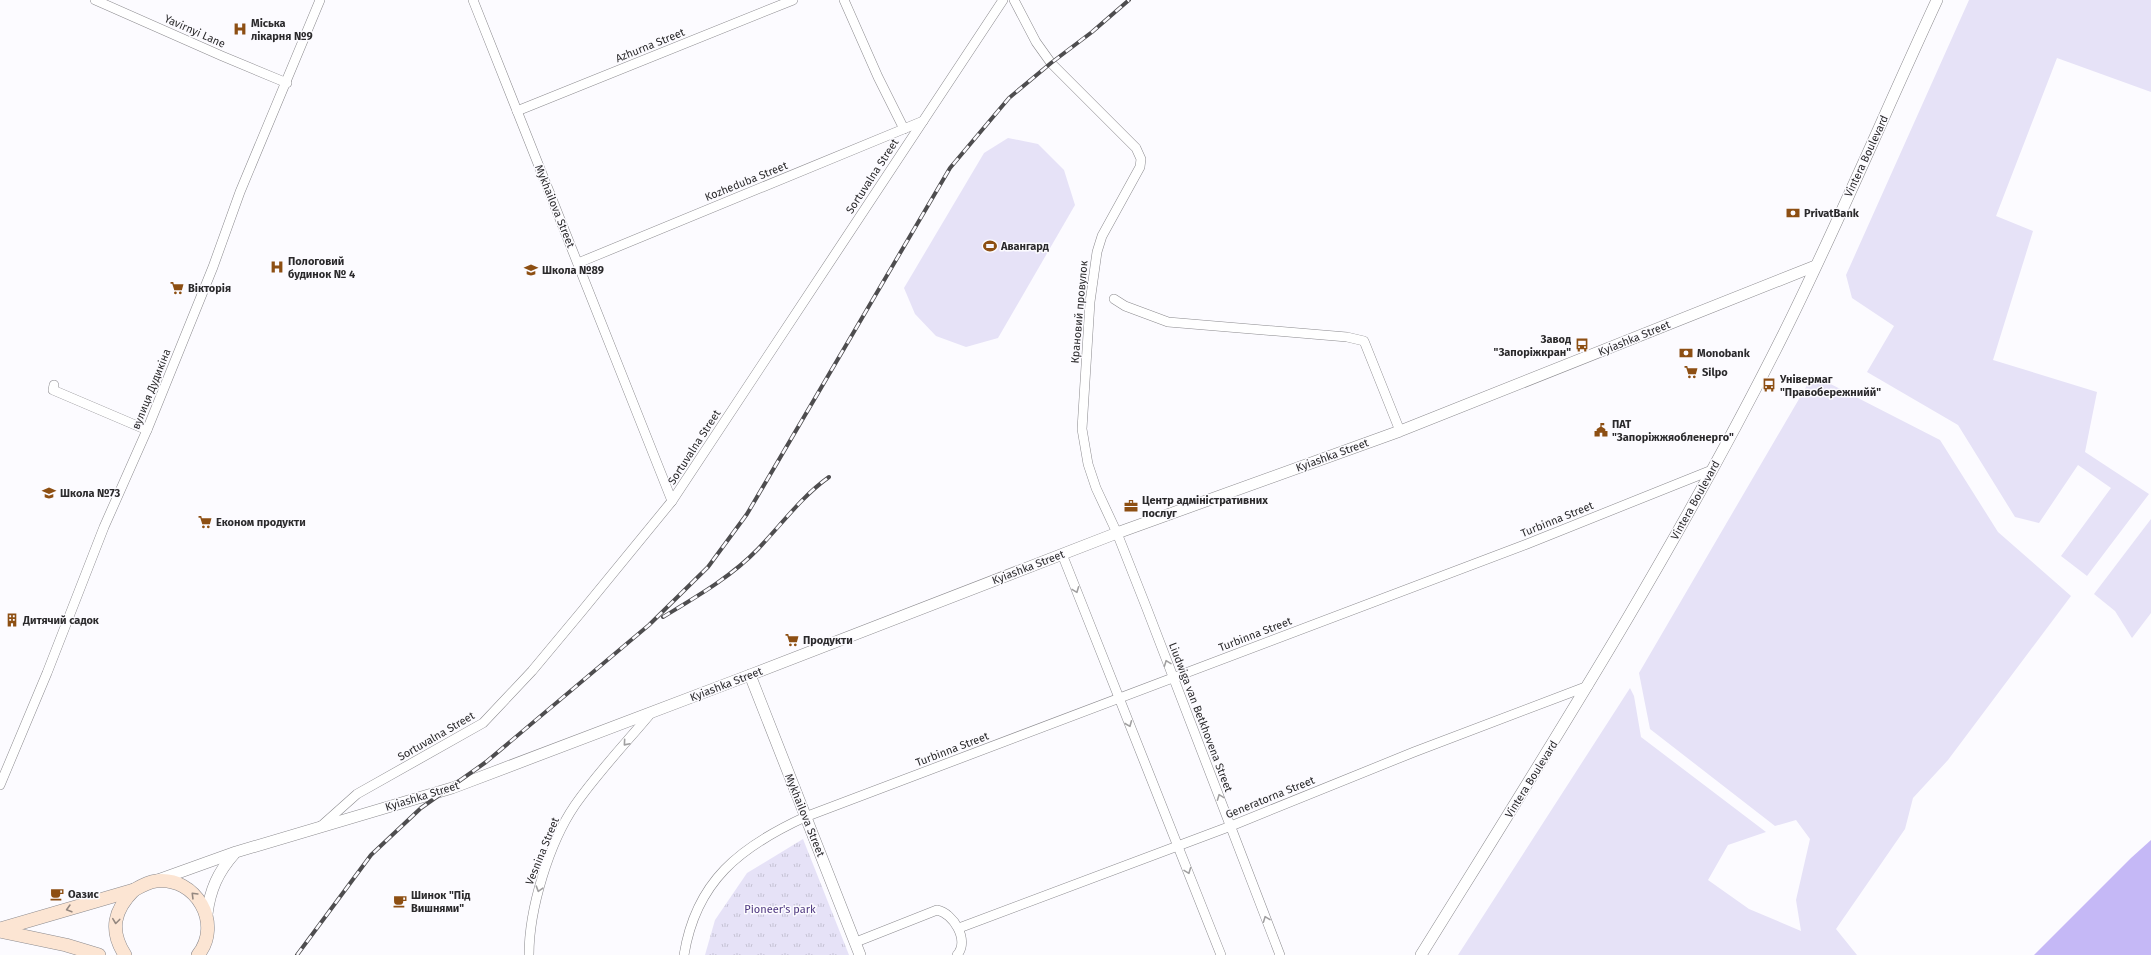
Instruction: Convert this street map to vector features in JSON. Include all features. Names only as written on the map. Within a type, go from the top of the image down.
[{"type":"main road","points":[[0,930],[134,890],[145,884],[157,881],[170,881],[182,885],[193,892],[201,902],[207,914],[206,939],[201,954]]},
{"type":"main road","points":[[125,955],[118,945],[115,930],[116,915],[123,901],[134,890]]},
{"type":"main road","points":[[0,930],[66,945],[99,955]]},
{"type":"street","name":"Yavirnyi Lane","points":[[95,0],[287,83]]},
{"type":"street","name":"вулиця Дудикіна","points":[[0,785],[47,673],[104,527],[147,430],[213,267],[240,192],[287,83],[320,0]]},
{"type":"street","name":"Mykhailova Street","points":[[473,0],[672,501]]},
{"type":"street","name":"Azhurna Street","points":[[517,111],[793,0]]},
{"type":"street","points":[[844,0],[878,77],[904,129]]},
{"type":"street","name":"Sortuvalna Street","points":[[320,827],[357,794],[484,723],[532,671],[672,501],[1003,0]]},
{"type":"street","name":"Крановий провулок","points":[[1014,0],[1036,42],[1050,63],[1136,148],[1141,159],[1140,167],[1102,236],[1097,252],[1090,302],[1082,429],[1088,464],[1117,532]]},
{"type":"street","name":"Vintera Boulevard","points":[[1421,955],[1588,686],[1653,577],[1712,470],[1782,337],[1937,0]]},
{"type":"street","name":"Kozheduba Street","points":[[578,263],[923,121]]},
{"type":"street","name":"Kyiashka Street","points":[[157,881],[236,852],[452,788],[750,675],[1117,532],[1400,431],[1815,266]]},
{"type":"street","points":[[1114,299],[1125,306],[1168,322],[1347,337],[1364,341],[1400,431]]},
{"type":"street","points":[[54,385],[53,390],[147,430]]},
{"type":"street","name":"Turbinna Street","points":[[684,955],[687,939],[698,907],[717,877],[740,854],[772,832],[805,817],[1526,544],[1712,470]]},
{"type":"street","name":"Liudwiga van Betkhovena Street","points":[[1117,532],[1280,955]]},
{"type":"street","points":[[1062,554],[1221,955]]},
{"type":"street","name":"Mykhailova Street","points":[[750,675],[860,955]]},
{"type":"street","name":"Generatorna Street","points":[[959,928],[1231,826],[1414,752],[1588,686]]},
{"type":"street","name":"Vesnina Street","points":[[529,955],[529,936],[538,891],[558,836],[575,806],[593,781],[651,713]]},
{"type":"street","points":[[207,914],[209,897],[215,880],[224,865],[236,852]]},
{"type":"street","points":[[856,942],[937,910],[944,912],[959,928],[961,944],[957,955]]},
{"type":"green space","points":[[1969,0],[2151,0],[2151,92],[2057,58],[1996,216],[2033,231],[1993,360],[2097,392],[2085,452],[2149,494],[2087,576],[2061,556],[2111,488],[2078,465],[2039,523],[2015,517],[1958,425],[1867,372],[1894,326],[1852,298],[1846,275]]},
{"type":"green space","name":"Авангард","points":[[1008,138],[1038,144],[1064,170],[1075,205],[998,338],[966,347],[936,336],[915,314],[904,288],[984,153]]},
{"type":"green space","points":[[1813,375],[1940,440],[1998,532],[2071,596],[1948,760],[1913,798],[1905,829],[1836,929],[1857,955],[1458,955],[1630,688],[1634,696],[1641,737],[1766,832],[1728,845],[1708,880],[1749,909],[1801,931],[1796,900],[1810,839],[1796,820],[1775,826],[1650,729],[1639,673]]},
{"type":"green space","points":[[2151,519],[2151,613],[2132,638],[2115,611],[2094,594]]},
{"type":"green space","name":"Pioneer's park","points":[[803,839],[849,955],[705,955],[715,920],[747,873]]},
{"type":"shaded area","points":[[2151,840],[2151,955],[2034,955],[2131,858]]},
{"type":"railway","points":[[297,955],[371,855],[421,808],[486,762],[649,625],[708,567],[747,514],[950,168],[1009,98],[1051,63],[1092,32],[1129,0]]},
{"type":"railway","points":[[663,617],[725,578],[748,559],[809,493],[829,477]]},
{"type":"place","name":"Міська лікарня №9","points":[[240,29]]},
{"type":"place","name":"PrivatBank","points":[[1793,213]]},
{"type":"place","name":"Авангард","points":[[990,246]]},
{"type":"place","name":"Пологовий будинок № 4","points":[[277,267]]},
{"type":"place","name":"Школа №89","points":[[531,270]]},
{"type":"place","name":"Вікторія","points":[[177,288]]},
{"type":"place","name":"Завод \"Запоріжкран\"","points":[[1582,345]]},
{"type":"place","name":"Monobank","points":[[1686,353]]},
{"type":"place","name":"Silpo","points":[[1691,372]]},
{"type":"place","name":"Універмаг \"Правобережнийй\"","points":[[1769,385]]},
{"type":"place","name":"ПАТ \"Запоріжжяобленерго\"","points":[[1601,430]]},
{"type":"place","name":"Школа №73","points":[[49,493]]},
{"type":"place","name":"Центр адміністративних послуг","points":[[1131,506]]},
{"type":"place","name":"Економ продукти","points":[[205,522]]},
{"type":"place","name":"Дитячий садок","points":[[12,620]]},
{"type":"place","name":"Продукти","points":[[792,640]]},
{"type":"place","name":"Оазис","points":[[57,894]]},
{"type":"place","name":"Шинок \"Під Вишнями\"","points":[[400,901]]}]
